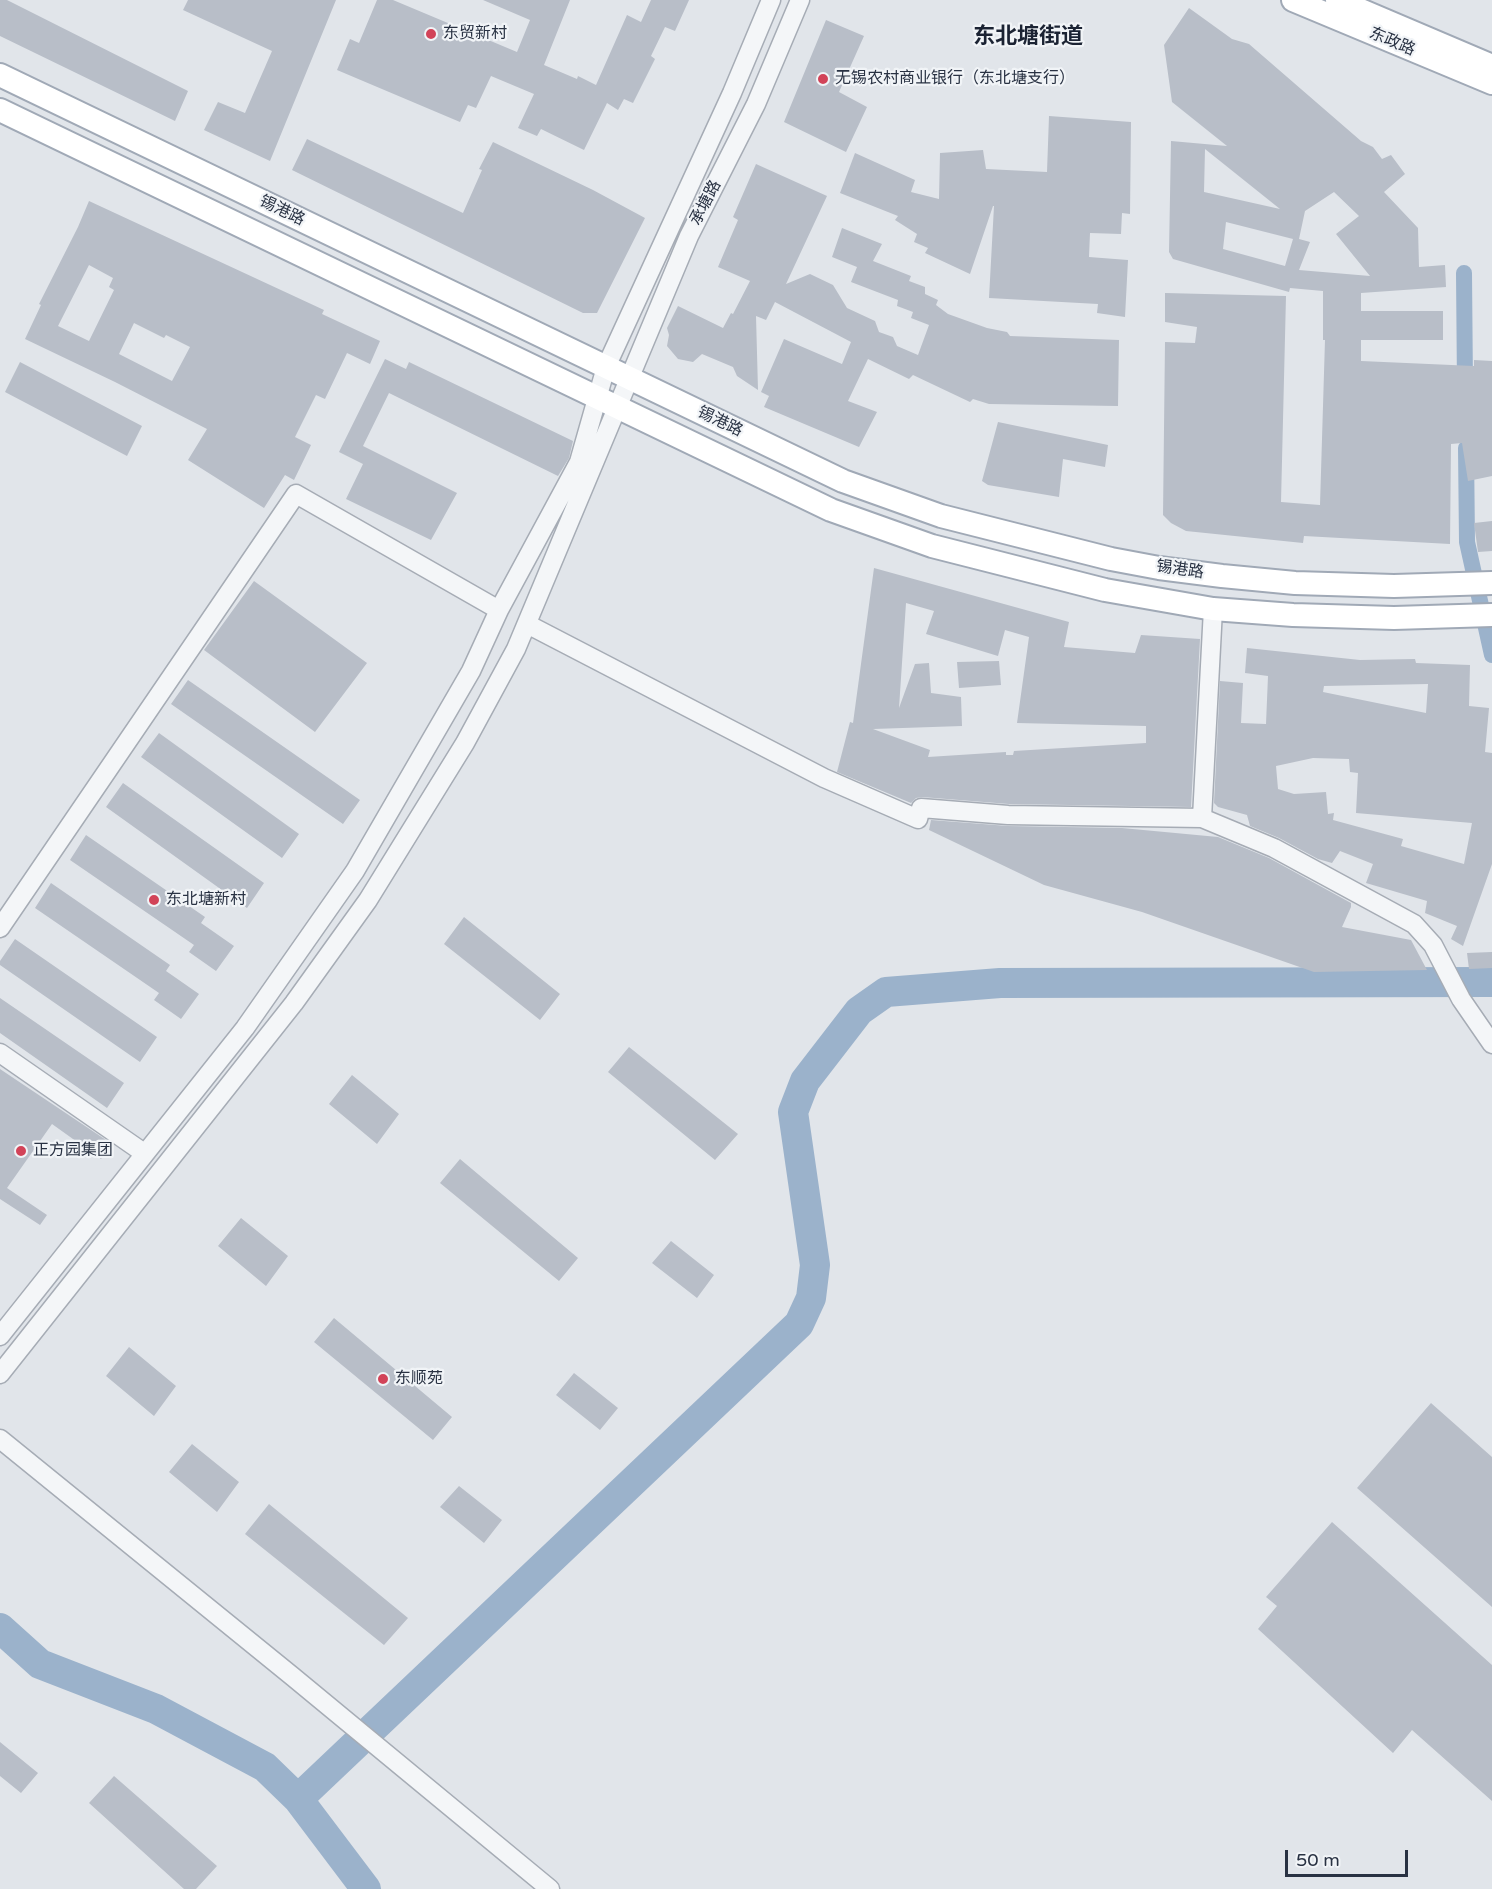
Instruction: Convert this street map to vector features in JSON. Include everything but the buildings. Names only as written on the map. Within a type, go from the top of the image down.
[{"type":"main road","name":"东政路","points":[[1293,0],[1492,83]]},
{"type":"main road","name":"东政路","points":[[1337,0],[1492,66]]},
{"type":"main road","name":"锡港路","points":[[0,75],[843,481],[941,516],[1111,559],[1222,576],[1317,584],[1394,586],[1492,583]]},
{"type":"main road","name":"锡港路","points":[[0,110],[831,510],[932,546],[1105,590],[1213,609],[1293,615],[1394,618],[1492,615]]},
{"type":"street","name":"承塘路","points":[[0,1336],[245,1028],[355,871],[471,671],[499,610],[579,462],[606,367],[732,93],[771,0]]},
{"type":"street","name":"承塘路","points":[[0,1374],[294,1003],[368,900],[465,742],[516,650],[689,236],[756,104],[800,0]]},
{"type":"street","points":[[0,927],[296,494],[499,610]]},
{"type":"street","points":[[1202,818],[1213,609]]},
{"type":"street","points":[[527,624],[824,778],[918,819],[921,808],[1008,815],[1202,818],[1274,848],[1414,924],[1433,945],[1461,999],[1492,1044]]},
{"type":"street","points":[[0,1053],[144,1153]]},
{"type":"street","points":[[0,1439],[550,1889]]},
{"type":"waterway","points":[[1464,273],[1465,387]]},
{"type":"waterway","points":[[1466,448],[1467,542],[1492,655]]},
{"type":"waterway","points":[[298,1799],[799,1324],[811,1298],[815,1265],[793,1112],[805,1081],[859,1011],[886,992],[1000,983],[1492,982]]},
{"type":"waterway","points":[[0,1628],[40,1664],[156,1709],[265,1767],[298,1799],[366,1889]]},
{"type":"place","name":"东贸新村","points":[[431,34]]},
{"type":"place","name":"无锡农村商业银行（东北塘支行）","points":[[823,79]]},
{"type":"place","name":"东北塘新村","points":[[154,900]]},
{"type":"place","name":"正方园集团","points":[[21,1151]]},
{"type":"place","name":"东顺苑","points":[[383,1379]]},
{"type":"district","name":"东北塘街道","points":[[1028,37]]}]
